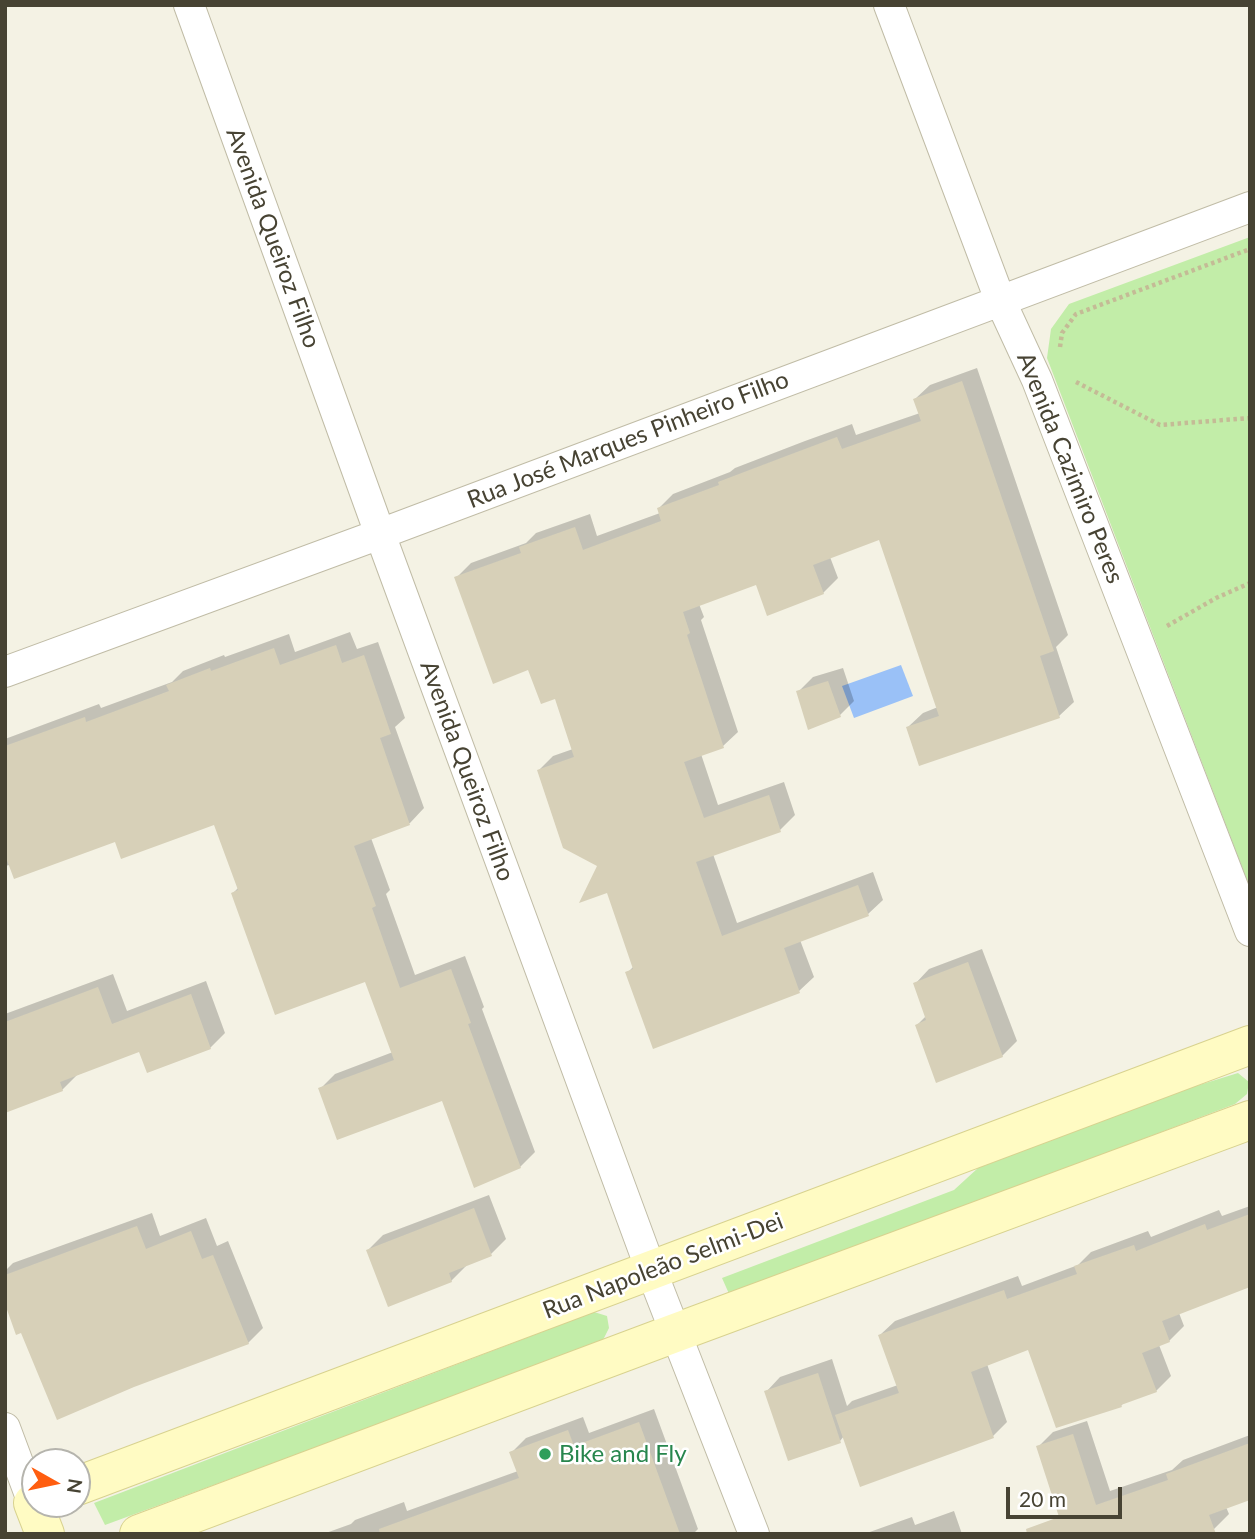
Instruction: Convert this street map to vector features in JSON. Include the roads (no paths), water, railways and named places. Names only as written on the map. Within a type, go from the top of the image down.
[{"type":"main road","name":"Rua Napoleão Selmi-Dei","points":[[91,1481],[1250,1045]]},
{"type":"main road","points":[[139,1534],[1250,1120]]},
{"type":"street","name":"Avenida Queiroz Filho","points":[[189,5],[651,1270],[754,1534]]},
{"type":"street","name":"Avenida Cazimiro Peres","points":[[889,5],[1000,300],[1037,380],[1250,931]]},
{"type":"street","name":"Rua José Marques Pinheiro Filho","points":[[5,672],[380,534],[1250,206]]},
{"type":"street","points":[[5,1428],[21,1482]]},
{"type":"water","points":[[901,665],[913,696],[854,718],[842,686]]},
{"type":"place","name":"Bike and Fly","points":[[545,1454]]}]
